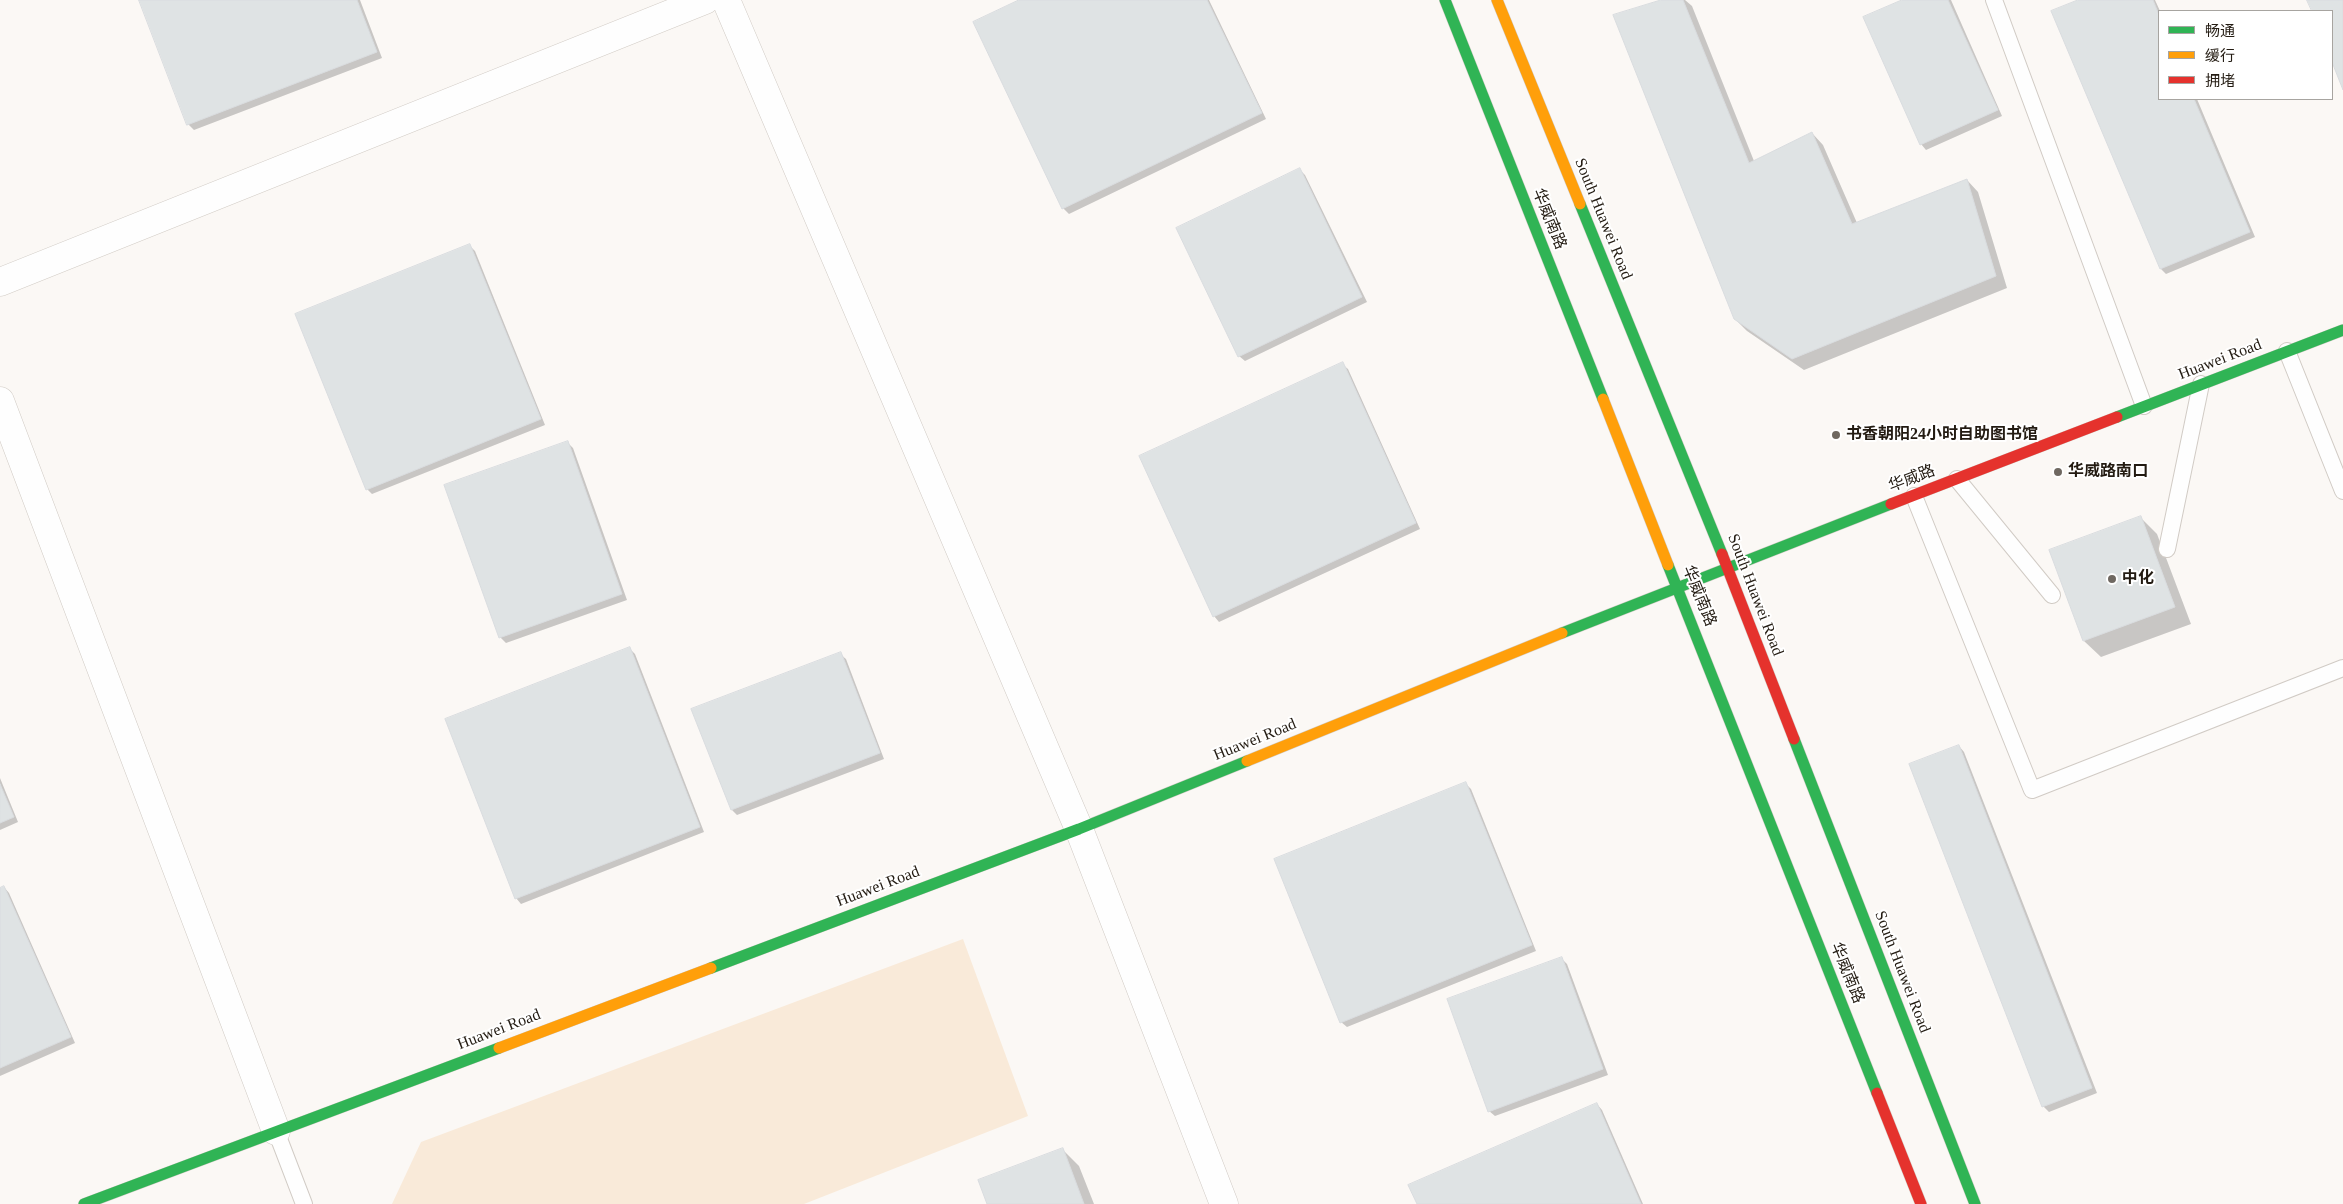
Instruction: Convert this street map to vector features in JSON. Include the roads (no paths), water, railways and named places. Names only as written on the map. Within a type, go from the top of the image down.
[{"type":"main road","name":"华威南路","points":[[1445,0],[1922,1204]]},
{"type":"main road","name":"South Huawei Road","points":[[1497,0],[1727,567],[1975,1204]]},
{"type":"main road","name":"Huawei Road","points":[[2144,406],[2343,330]]},
{"type":"main road","name":"华威路","points":[[1677,586],[2144,406]]},
{"type":"main road","name":"Huawei Road","points":[[84,1204],[1079,829],[1677,586]]},
{"type":"street","points":[[0,282],[705,0]]},
{"type":"street","points":[[726,0],[1079,829],[1224,1204]]},
{"type":"street","points":[[0,401],[276,1131]]},
{"type":"lane","points":[[1994,0],[2144,406]]},
{"type":"lane","points":[[2287,351],[2343,491]]},
{"type":"lane","points":[[2168,549],[2201,384]]},
{"type":"lane","points":[[1957,479],[2052,596]]},
{"type":"lane","points":[[1914,496],[2032,790],[2343,668]]},
{"type":"lane","points":[[276,1131],[304,1204]]},
{"type":"place","name":"书香朝阳24小时自助图书馆","points":[[1836,435]]},
{"type":"place","name":"华威路南口","points":[[2058,472]]},
{"type":"place","name":"中化","points":[[2112,579]]}]
